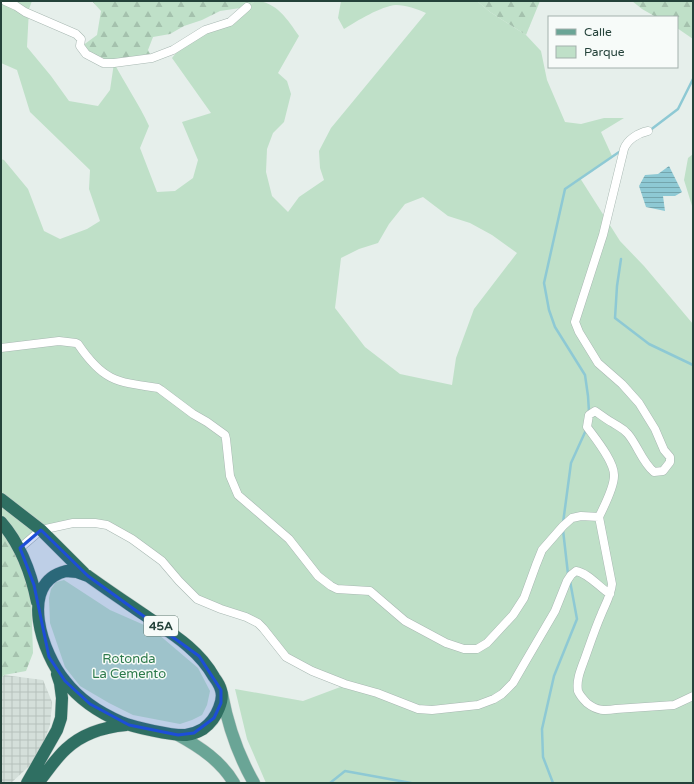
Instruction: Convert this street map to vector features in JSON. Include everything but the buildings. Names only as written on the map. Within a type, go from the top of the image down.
[{"type":"highway","name":"45A","points":[[1,499],[41,530],[75,566],[182,641],[199,656],[212,672],[221,690],[221,703],[218,711],[209,724],[194,733],[178,735],[129,725],[109,716],[81,697],[65,682],[54,665],[43,641],[39,609],[40,592],[46,582],[55,575],[66,571],[77,572],[88,576]]},
{"type":"highway","name":"45A","points":[[1,522],[20,548],[34,585],[39,609]]},
{"type":"highway","points":[[28,783],[57,730],[61,718],[62,698],[60,683],[54,665]]},
{"type":"highway","points":[[38,783],[66,749],[82,737],[94,731],[111,726],[129,725]]},
{"type":"main road","name":"45A","points":[[221,690],[236,748],[254,783]]},
{"type":"main road","name":"45A","points":[[178,735],[198,746],[216,760],[234,783]]},
{"type":"street","points":[[5,1],[25,12],[76,34],[81,40],[80,46],[86,54],[103,63],[152,58],[173,50],[205,30],[230,22],[247,7]]},
{"type":"street","points":[[648,131],[642,132],[625,147],[603,235],[575,322],[579,332],[598,363],[622,384],[639,403],[655,429],[664,450],[670,457],[670,462],[663,471],[654,472],[643,460],[637,446],[622,427],[612,423],[595,411],[589,415],[587,427],[604,450],[614,475],[612,486],[599,517],[612,584],[610,594],[580,672],[578,692],[584,700],[596,710],[607,711],[674,705],[693,696]]},
{"type":"street","points":[[1,348],[59,341],[76,343],[94,366],[109,377],[125,383],[158,388],[192,414],[207,422],[225,435],[230,476],[238,495],[289,539],[318,576],[337,589],[370,591],[405,621],[446,643],[464,649],[477,650],[488,643],[513,615],[524,598],[542,550],[563,526],[577,517],[586,515],[599,517]]},
{"type":"street","points":[[20,548],[41,530],[73,523],[96,522],[107,525],[132,539],[162,561],[197,599],[258,623],[286,657],[312,671],[345,684],[377,693],[418,709],[432,710],[478,704],[494,699],[502,694],[512,683],[547,625],[555,611],[569,578],[576,571],[582,572],[610,594]]},
{"type":"highlighted area","points":[[41,530],[88,576],[199,656],[221,690],[221,703],[214,718],[194,733],[178,735],[129,725],[90,704],[65,681],[49,657],[34,585],[20,548]]},
{"type":"shaded area","points":[[4,675],[43,680],[52,702],[50,725],[38,758],[11,783],[1,783],[1,679]]},
{"type":"green space","points":[[1,1],[32,1],[29,9],[27,47],[69,101],[98,106],[110,90],[114,63],[149,126],[140,148],[157,192],[175,191],[193,178],[198,160],[182,122],[211,113],[172,58],[184,43],[230,22],[255,1],[269,4],[281,12],[299,36],[278,73],[287,81],[291,94],[284,122],[273,133],[267,149],[266,172],[272,196],[288,212],[299,197],[324,180],[320,168],[319,151],[331,128],[426,13],[404,6],[390,6],[369,14],[344,29],[338,18],[341,1],[477,1],[490,12],[526,35],[541,51],[547,80],[565,122],[581,124],[604,118],[624,118],[601,132],[612,156],[580,178],[620,241],[644,266],[693,324],[693,783],[266,783],[247,739],[235,689],[303,701],[343,686],[294,661],[246,616],[206,605],[162,558],[96,523],[40,530],[20,548],[1,522],[1,159],[4,160],[28,189],[44,231],[60,239],[87,229],[100,221],[89,189],[90,170],[30,112],[17,70],[1,63]],"holes":[[[423,197],[448,216],[470,223],[492,235],[517,253],[474,309],[456,358],[452,385],[400,374],[365,347],[335,308],[341,258],[359,249],[378,243],[389,224],[405,204]]]},
{"type":"green space","points":[[92,1],[255,1],[247,7],[220,11],[202,20],[184,26],[170,34],[153,37],[148,50],[152,57],[103,63],[82,46],[97,35],[101,11]]},
{"type":"green space","points":[[477,1],[540,1],[526,35],[490,12]]},
{"type":"green space","points":[[632,1],[693,1],[693,39],[678,29],[678,16],[654,16]]},
{"type":"green space","points":[[693,154],[693,209],[684,180],[688,158]]},
{"type":"green space","points":[[1,522],[9,531],[31,596],[33,653],[26,671],[4,675],[1,679]]},
{"type":"green space","name":"Rotonda La Cemento","points":[[64,580],[110,610],[151,628],[198,668],[210,691],[207,705],[202,715],[180,724],[133,715],[80,686],[65,667],[50,623],[49,598],[51,589],[56,582]]},
{"type":"water","points":[[669,166],[682,192],[675,196],[663,196],[665,211],[646,207],[639,186],[645,175],[658,174]]},
{"type":"waterway","points":[[649,131],[678,109],[693,79]]},
{"type":"waterway","points":[[589,412],[585,375],[555,327],[549,310],[544,283],[565,189],[622,150]]},
{"type":"waterway","points":[[621,259],[617,286],[615,318],[649,344],[693,365]]},
{"type":"waterway","points":[[563,523],[571,463],[586,430]]},
{"type":"waterway","points":[[563,530],[568,574]]},
{"type":"waterway","points":[[553,783],[543,757],[542,729],[554,676],[577,619],[570,581]]},
{"type":"waterway","points":[[330,783],[345,771],[411,783]]}]
